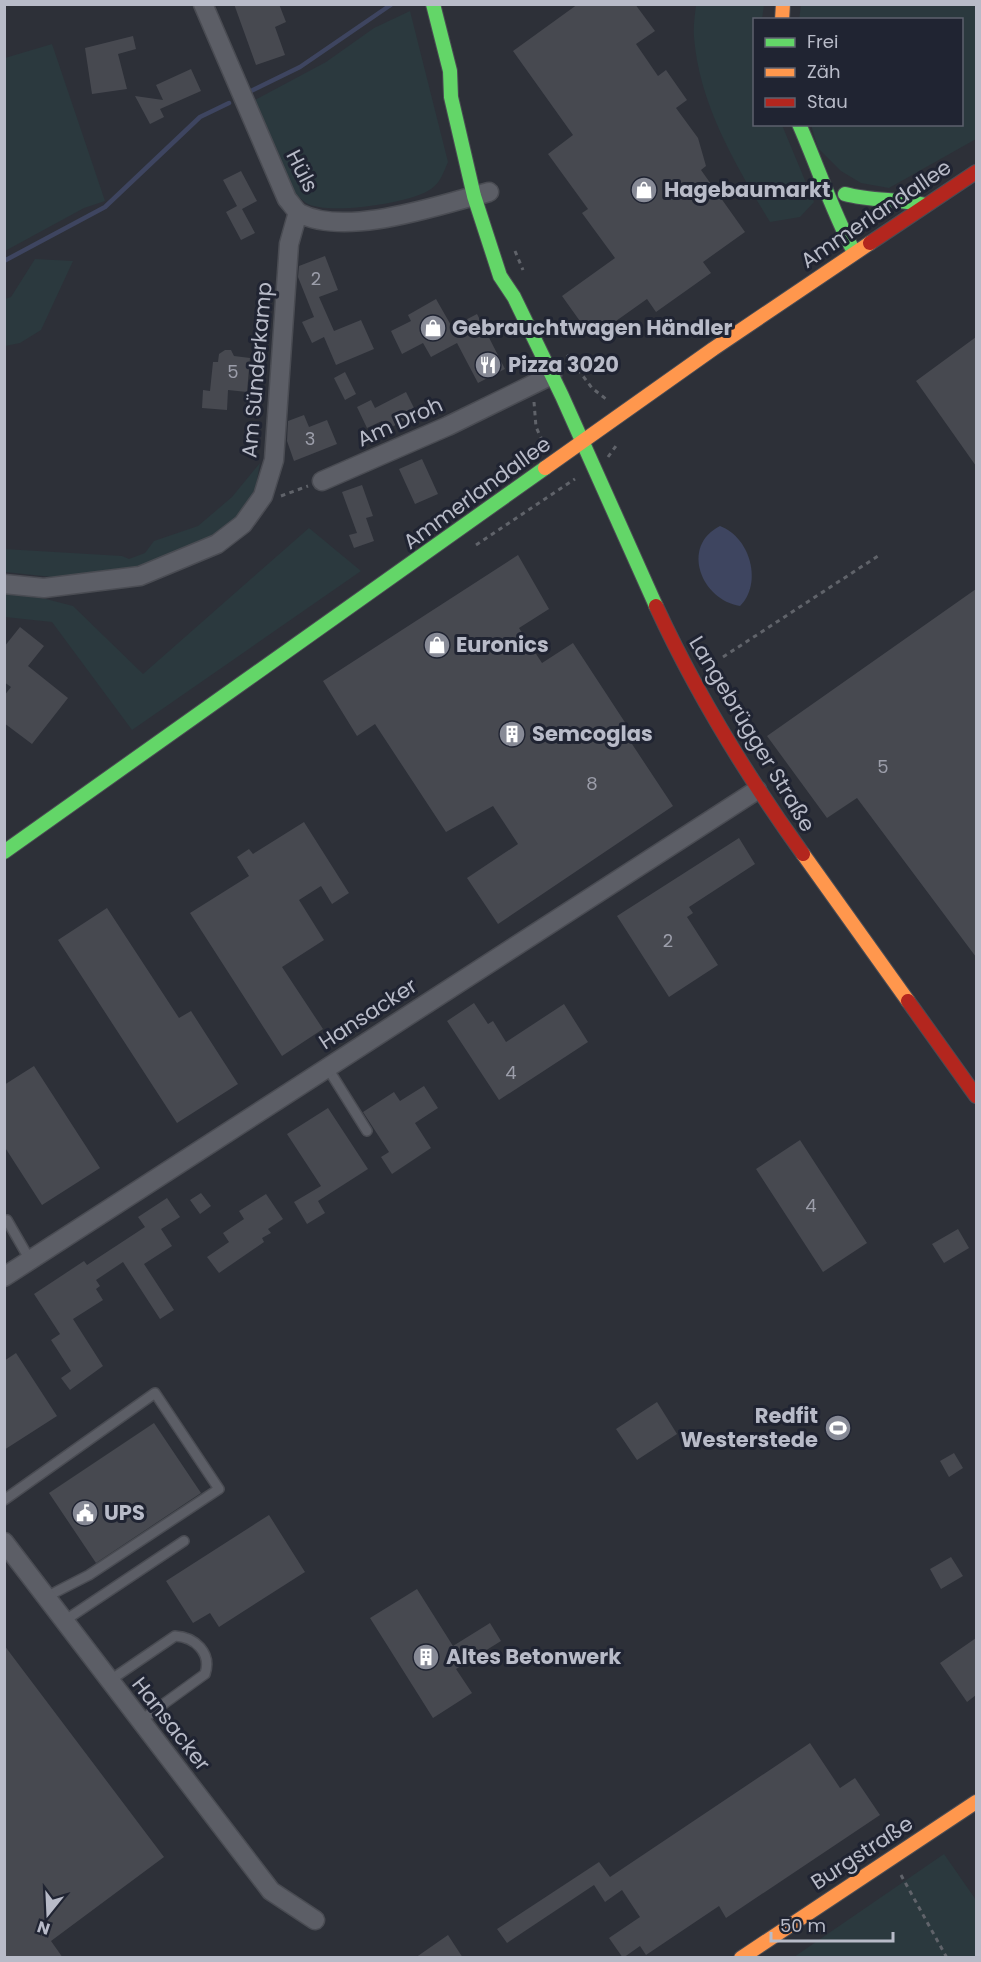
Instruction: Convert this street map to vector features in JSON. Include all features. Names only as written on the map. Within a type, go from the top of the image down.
[{"type":"main road","name":"Langebrügger Straße","points":[[433,4],[450,71],[451,97],[511,274],[514,297],[545,378],[581,443],[674,646],[757,790],[976,1096]]},
{"type":"main road","name":"Langebrügger Straße","points":[[450,71],[462,95],[481,162]]},
{"type":"main road","points":[[800,126],[822,175],[837,221],[854,252]]},
{"type":"main road","name":"Ammerlandallee","points":[[4,852],[854,252],[869,237],[926,205],[976,172]]},
{"type":"main road","points":[[822,175],[845,194],[856,213]]},
{"type":"main road","points":[[845,194],[859,198],[898,199],[926,205]]},
{"type":"main road","name":"Burgstraße","points":[[741,1958],[976,1802]]},
{"type":"street","name":"Hüls","points":[[203,4],[287,199],[298,212],[320,218],[368,222],[483,190]]},
{"type":"street","name":"Am Sünderkamp","points":[[4,584],[44,588],[141,576],[217,544],[243,524],[263,496],[274,460],[289,244],[298,212]]},
{"type":"street","name":"Am Droh","points":[[322,481],[448,426],[545,378]]},
{"type":"street","name":"Hansacker","points":[[4,1277],[757,790]]},
{"type":"street","name":"Hansacker","points":[[4,1542],[271,1891],[315,1920]]},
{"type":"lane","points":[[327,1067],[367,1131]]},
{"type":"lane","points":[[4,1222],[7,1220],[30,1260]]},
{"type":"lane","points":[[4,1500],[155,1394],[219,1489],[88,1575],[46,1597]]},
{"type":"lane","points":[[64,1621],[184,1541]]},
{"type":"lane","points":[[109,1681],[175,1636],[190,1638],[197,1644],[206,1659],[205,1674],[140,1721]]},
{"type":"path","points":[[511,241],[524,272]]},
{"type":"path","points":[[565,352],[592,388],[606,399],[616,418]]},
{"type":"path","points":[[545,378],[533,408],[536,427],[564,487]]},
{"type":"path","points":[[263,496],[270,501],[322,481]]},
{"type":"path","points":[[723,657],[878,556]]},
{"type":"path","points":[[892,1859],[947,1958]]},
{"type":"shaded area","points":[[696,5],[764,5],[762,18],[753,18],[753,126],[782,126],[814,202],[800,217],[770,222],[732,157],[703,86],[697,62],[694,21]]},
{"type":"shaded area","points":[[801,5],[976,5],[976,139],[889,188],[861,183],[841,171],[818,148],[811,126],[963,126],[963,18],[799,18]]},
{"type":"shaded area","points":[[410,11],[448,162],[441,177],[431,189],[421,194],[389,203],[332,208],[317,207],[306,203],[297,195],[281,171],[251,102],[326,62],[374,28]]},
{"type":"shaded area","points":[[52,44],[105,201],[84,208],[5,251],[5,58]]},
{"type":"shaded area","points":[[35,259],[73,261],[41,330],[20,343],[5,346],[5,299],[11,297]]},
{"type":"shaded area","points":[[260,463],[255,491],[239,515],[206,540],[149,565],[52,577],[5,572],[4,549],[122,556],[129,559],[145,553],[154,541],[198,526],[232,497]]},
{"type":"shaded area","points":[[309,528],[361,571],[132,730],[52,622],[5,617],[5,593],[46,599],[73,606],[143,674]]},
{"type":"shaded area","points":[[944,1854],[976,1900],[976,1957],[794,1957]]},
{"type":"water","points":[[720,526],[739,540],[750,562],[751,585],[740,606],[726,602],[715,594],[700,571],[698,559],[701,546],[708,535]]},
{"type":"building","points":[[234,4],[279,4],[286,22],[275,27],[285,55],[256,65]]},
{"type":"building","name":"Hagebaumarkt","points":[[578,4],[635,4],[655,31],[636,44],[658,76],[666,70],[687,100],[676,108],[698,138],[706,166],[701,170],[745,232],[703,262],[711,273],[656,312],[647,299],[592,338],[562,296],[615,258],[582,213],[588,209],[548,154],[573,135],[513,51]]},
{"type":"building","points":[[133,36],[136,49],[118,54],[127,89],[92,94],[85,48]]},
{"type":"building","points":[[191,69],[201,91],[160,109],[164,117],[150,124],[135,96],[163,100],[156,85]]},
{"type":"building","points":[[241,171],[257,201],[242,209],[255,233],[241,240],[226,212],[237,206],[223,180]]},
{"type":"building","points":[[325,256],[338,290],[319,297],[334,331],[361,320],[374,349],[336,365],[324,337],[312,343],[302,322],[314,317],[298,277],[299,266]]},
{"type":"building","points":[[436,299],[452,327],[477,314],[505,369],[478,383],[457,343],[431,357],[423,343],[402,354],[391,331],[411,321],[408,315]]},
{"type":"building","points":[[976,337],[976,466],[916,381]]},
{"type":"building","points":[[225,350],[231,350],[234,356],[250,358],[247,392],[228,390],[227,410],[202,408],[203,390],[210,391],[213,362],[218,362],[219,354]]},
{"type":"building","points":[[345,372],[356,394],[345,400],[334,378]]},
{"type":"building","points":[[406,392],[417,414],[386,430],[382,421],[367,428],[357,407],[371,400],[375,408]]},
{"type":"building","points":[[304,415],[309,427],[327,420],[337,444],[294,461],[287,441],[288,421]]},
{"type":"building","points":[[422,459],[438,494],[415,504],[399,469]]},
{"type":"building","points":[[362,485],[373,516],[366,518],[374,541],[354,548],[349,535],[357,533],[342,492]]},
{"type":"building","points":[[518,555],[549,609],[519,628],[542,663],[573,643],[630,730],[648,733],[632,744],[673,806],[498,924],[467,878],[518,844],[493,806],[446,832],[375,724],[357,736],[323,681]]},
{"type":"building","points":[[976,589],[976,957],[857,798],[827,818],[767,736]]},
{"type":"building","points":[[20,627],[44,646],[28,666],[68,698],[32,744],[4,723],[4,696],[11,687],[4,682],[4,647]]},
{"type":"building","points":[[304,822],[349,893],[332,904],[321,886],[299,900],[324,940],[282,967],[323,1029],[282,1056],[190,913],[249,876],[237,857],[249,849],[253,854]]},
{"type":"building","points":[[739,838],[755,864],[689,907],[693,913],[687,917],[718,965],[669,997],[617,916]]},
{"type":"building","points":[[107,908],[179,1018],[191,1011],[238,1084],[177,1123],[58,940]]},
{"type":"building","points":[[474,1003],[488,1024],[493,1021],[506,1042],[564,1004],[588,1042],[499,1100],[447,1021]]},
{"type":"building","points":[[34,1066],[100,1168],[42,1205],[4,1146],[4,1085]]},
{"type":"building","points":[[424,1086],[438,1108],[415,1123],[431,1148],[392,1174],[381,1157],[389,1152],[363,1112],[394,1092],[400,1101]]},
{"type":"building","points":[[328,1108],[368,1169],[318,1201],[325,1213],[307,1224],[294,1202],[321,1186],[287,1134]]},
{"type":"building","points":[[800,1140],[867,1243],[823,1272],[756,1169]]},
{"type":"building","points":[[201,1193],[211,1206],[200,1214],[190,1200]]},
{"type":"building","points":[[266,1194],[283,1219],[268,1229],[271,1233],[262,1238],[264,1242],[219,1273],[207,1257],[229,1242],[223,1233],[244,1219],[239,1211]]},
{"type":"building","points":[[167,1198],[180,1217],[161,1229],[172,1246],[144,1264],[174,1310],[160,1319],[123,1262],[96,1280],[100,1286],[96,1289],[103,1300],[73,1319],[103,1366],[70,1390],[61,1378],[71,1371],[51,1340],[60,1334],[34,1294],[84,1261],[87,1265],[145,1227],[138,1217]]},
{"type":"building","points":[[958,1229],[969,1248],[944,1263],[932,1244]]},
{"type":"building","points":[[16,1353],[57,1416],[4,1450],[4,1361]]},
{"type":"building","points":[[657,1402],[677,1434],[637,1460],[616,1429]]},
{"type":"building","points":[[154,1423],[201,1493],[96,1563],[49,1493]]},
{"type":"building","points":[[954,1453],[963,1468],[949,1477],[940,1461]]},
{"type":"building","points":[[269,1515],[305,1572],[219,1627],[210,1613],[193,1623],[166,1581]]},
{"type":"building","points":[[951,1557],[963,1576],[941,1589],[930,1569]]},
{"type":"building","name":"Altes Betonwerk","points":[[417,1589],[453,1646],[490,1623],[501,1641],[456,1669],[472,1693],[433,1718],[370,1618]]},
{"type":"building","points":[[976,1638],[976,1695],[967,1702],[940,1663]]},
{"type":"building","points":[[4,1645],[164,1857],[51,1941],[63,1958],[4,1958]]},
{"type":"building","points":[[810,1743],[840,1788],[855,1778],[880,1815],[726,1918],[719,1906],[646,1955],[640,1946],[623,1958],[609,1938],[640,1917],[622,1890],[605,1902],[594,1885],[507,1943],[497,1929],[599,1862],[610,1877]]},
{"type":"building","points":[[448,1935],[463,1958],[415,1958]]},
{"type":"waterway","points":[[249,92],[300,67],[392,4]]},
{"type":"waterway","points":[[4,261],[105,207],[200,117],[229,103]]},
{"type":"traffic: fast","points":[[433,4],[450,71],[451,97],[474,196],[500,276],[514,297],[562,396],[656,606]]},
{"type":"traffic: fast","points":[[800,126],[854,252]]},
{"type":"traffic: fast","points":[[845,194],[926,205]]},
{"type":"traffic: fast","points":[[4,852],[545,468]]},
{"type":"traffic: slow","points":[[782,18],[783,4]]},
{"type":"traffic: slow","points":[[545,468],[713,349],[870,243]]},
{"type":"traffic: slow","points":[[803,854],[908,1001]]},
{"type":"traffic: slow","points":[[741,1958],[976,1802]]},
{"type":"traffic: jam","points":[[870,243],[976,172]]},
{"type":"traffic: jam","points":[[656,606],[705,702],[762,795],[803,854]]},
{"type":"traffic: jam","points":[[908,1001],[976,1096]]},
{"type":"place","name":"Hagebaumarkt","points":[[644,190]]},
{"type":"place","name":"Gebrauchtwagen Händler","points":[[433,328]]},
{"type":"place","name":"Pizza 3020","points":[[488,365]]},
{"type":"place","name":"Euronics","points":[[437,645]]},
{"type":"place","name":"Semcoglas","points":[[512,734]]},
{"type":"place","name":"Redfit Westerstede","points":[[838,1428]]},
{"type":"place","name":"UPS","points":[[85,1513]]},
{"type":"place","name":"Altes Betonwerk","points":[[426,1657]]}]
